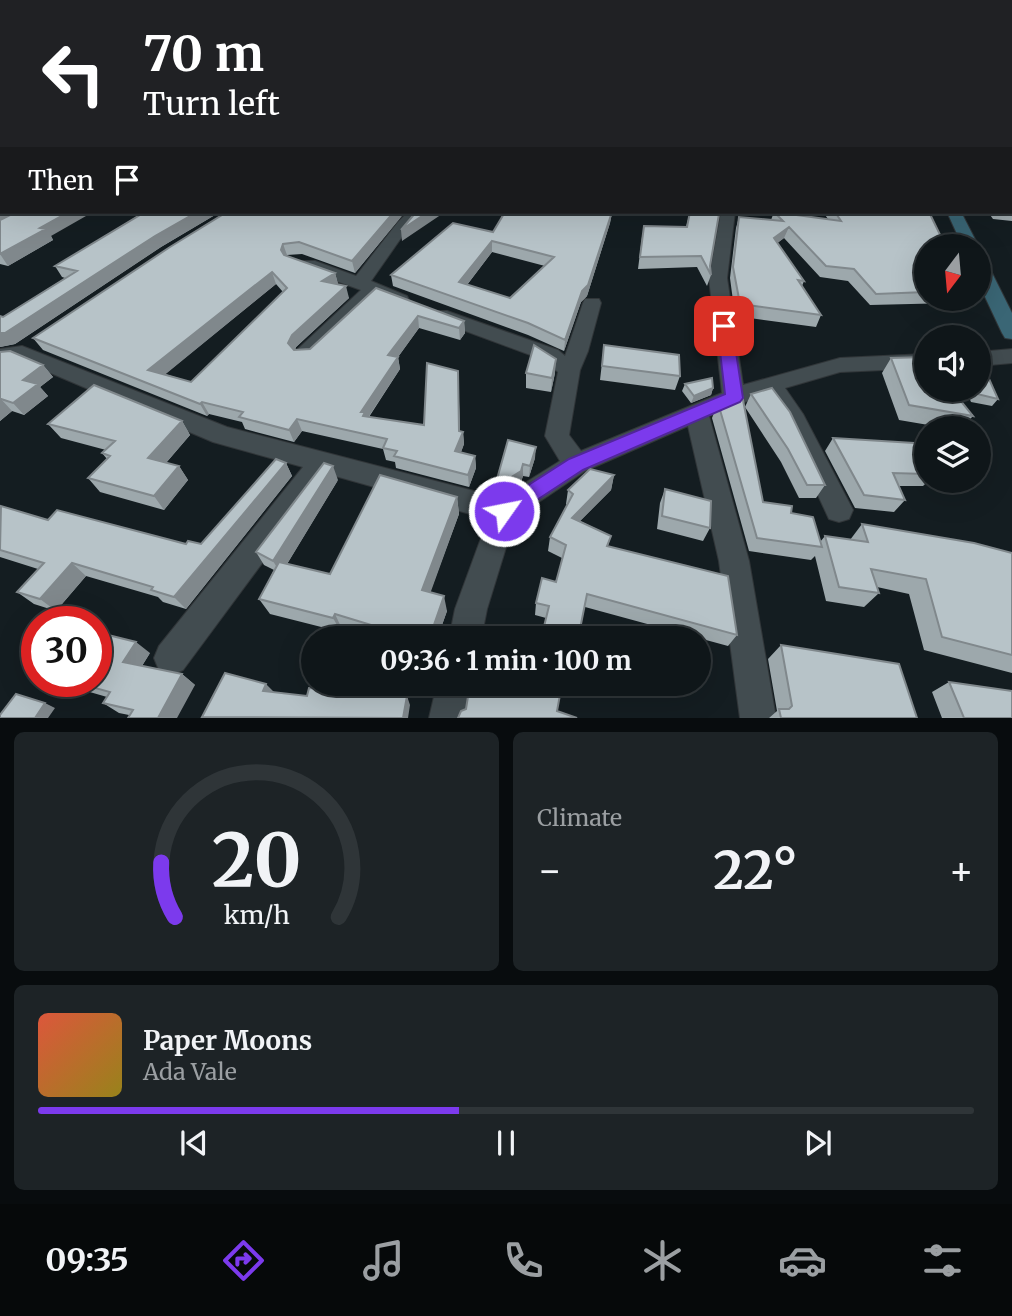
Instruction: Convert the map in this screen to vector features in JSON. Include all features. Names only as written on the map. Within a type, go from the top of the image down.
[{"type":"main road","points":[[955,214],[965,234]]},
{"type":"main road","points":[[991,289],[1012,332]]},
{"type":"street","points":[[305,354],[362,297],[403,225],[415,214]]},
{"type":"street","points":[[728,214],[718,278],[734,398]]},
{"type":"street","points":[[295,260],[551,355],[569,370]]},
{"type":"street","points":[[576,464],[557,436],[569,370],[578,351],[592,303]]},
{"type":"street","points":[[21,349],[222,435],[504,511]]},
{"type":"street","points":[[991,358],[1012,356]]},
{"type":"street","points":[[468,626],[504,511],[576,464],[696,412],[770,384],[840,365],[914,362]]},
{"type":"street","points":[[770,384],[795,420],[839,510]]},
{"type":"street","points":[[696,412],[734,561],[758,718]]},
{"type":"street","points":[[171,658],[322,462]]},
{"type":"street","points":[[447,718],[452,696]]},
{"type":"building","points":[[12,214],[65,214],[40,228],[46,229],[0,254],[0,220]]},
{"type":"building","points":[[142,214],[194,214],[5,333],[0,333],[0,316],[3,317],[77,271],[55,266]]},
{"type":"building","points":[[224,214],[392,214],[352,261],[299,242],[283,244],[281,250],[284,255],[335,273],[322,281],[346,286],[292,335],[288,343],[294,350],[310,349],[376,288],[464,321],[459,328],[418,316],[388,355],[398,357],[361,412],[365,412],[363,416],[424,425],[427,363],[458,371],[459,431],[463,432],[455,451],[475,456],[468,475],[394,456],[397,451],[383,448],[387,439],[297,419],[289,430],[239,417],[243,412],[202,402],[200,404],[33,338]],"holes":[[[272,272],[287,288],[191,382],[148,370]]]},
{"type":"building","points":[[414,214],[425,214],[401,230]]},
{"type":"building","points":[[504,214],[611,214],[588,285],[582,291],[565,340],[528,323],[391,275],[453,223],[493,232]],"holes":[[[492,241],[554,257],[510,298],[459,282]]]},
{"type":"building","points":[[690,214],[719,214],[710,266],[711,275],[701,256],[640,257],[644,226],[687,227]]},
{"type":"building","points":[[776,214],[789,214],[841,221],[836,214],[930,214],[940,234],[914,234],[914,292],[876,294],[854,269],[826,266],[789,227],[774,238],[804,281],[798,280],[821,315],[740,304],[733,267],[739,217],[783,221]]},
{"type":"building","points":[[534,345],[556,359],[552,378],[526,373]]},
{"type":"building","points":[[604,345],[679,355],[680,376],[602,366]]},
{"type":"building","points":[[10,351],[43,365],[23,380],[38,384],[13,403],[0,400],[0,352]]},
{"type":"building","points":[[914,357],[914,402],[962,402],[973,416],[909,405],[891,358]]},
{"type":"building","points":[[712,378],[713,388],[694,396],[685,384]]},
{"type":"building","points":[[991,383],[998,399],[991,397]]},
{"type":"building","points":[[94,385],[182,421],[148,458],[179,466],[154,496],[88,478],[110,456],[102,453],[115,441],[48,424]]},
{"type":"building","points":[[772,388],[790,412],[825,485],[807,485],[788,449],[751,394]]},
{"type":"building","points":[[742,395],[763,502],[792,506],[791,513],[813,517],[822,547],[757,538],[718,403]]},
{"type":"building","points":[[833,438],[914,443],[914,474],[893,473],[905,500],[864,495]]},
{"type":"building","points":[[508,440],[536,447],[530,466],[523,464],[521,471],[505,481],[497,479]]},
{"type":"building","points":[[276,459],[286,463],[174,597],[151,590],[153,587],[72,563],[40,599],[17,592],[44,563],[0,550],[1,506],[48,520],[57,510],[186,544],[188,541],[201,544]]},
{"type":"building","points":[[324,463],[333,466],[273,561],[256,552]]},
{"type":"building","points":[[590,469],[614,475],[572,518],[611,536],[607,546],[728,576],[737,635],[587,594],[581,626],[544,626],[549,606],[536,603],[542,578],[556,582],[566,545],[550,537],[573,494],[568,490]]},
{"type":"building","points":[[380,475],[457,497],[422,590],[444,596],[434,626],[374,626],[335,614],[333,618],[259,599],[279,562],[330,574]]},
{"type":"building","points":[[665,489],[711,501],[710,528],[662,516]]},
{"type":"building","points":[[862,524],[974,543],[1012,553],[1012,655],[942,637],[926,579],[871,569],[879,593],[839,587],[825,536],[868,542]]},
{"type":"building","points":[[112,636],[136,642],[123,662],[182,674],[158,718],[128,718],[133,710],[103,703],[107,697],[112,697]]},
{"type":"building","points":[[781,645],[899,664],[917,718],[781,718],[779,709],[789,709],[792,706]]},
{"type":"building","points":[[225,673],[266,684],[263,691],[301,696],[407,696],[403,718],[202,717]]},
{"type":"building","points":[[949,682],[1012,691],[1012,718],[964,718]]},
{"type":"building","points":[[16,694],[45,703],[35,718],[0,718]]},
{"type":"building","points":[[468,696],[560,696],[557,711],[577,718],[458,718],[461,711],[466,709]]},
{"type":"route","points":[[504,511],[576,464],[734,398],[724,326]]}]
